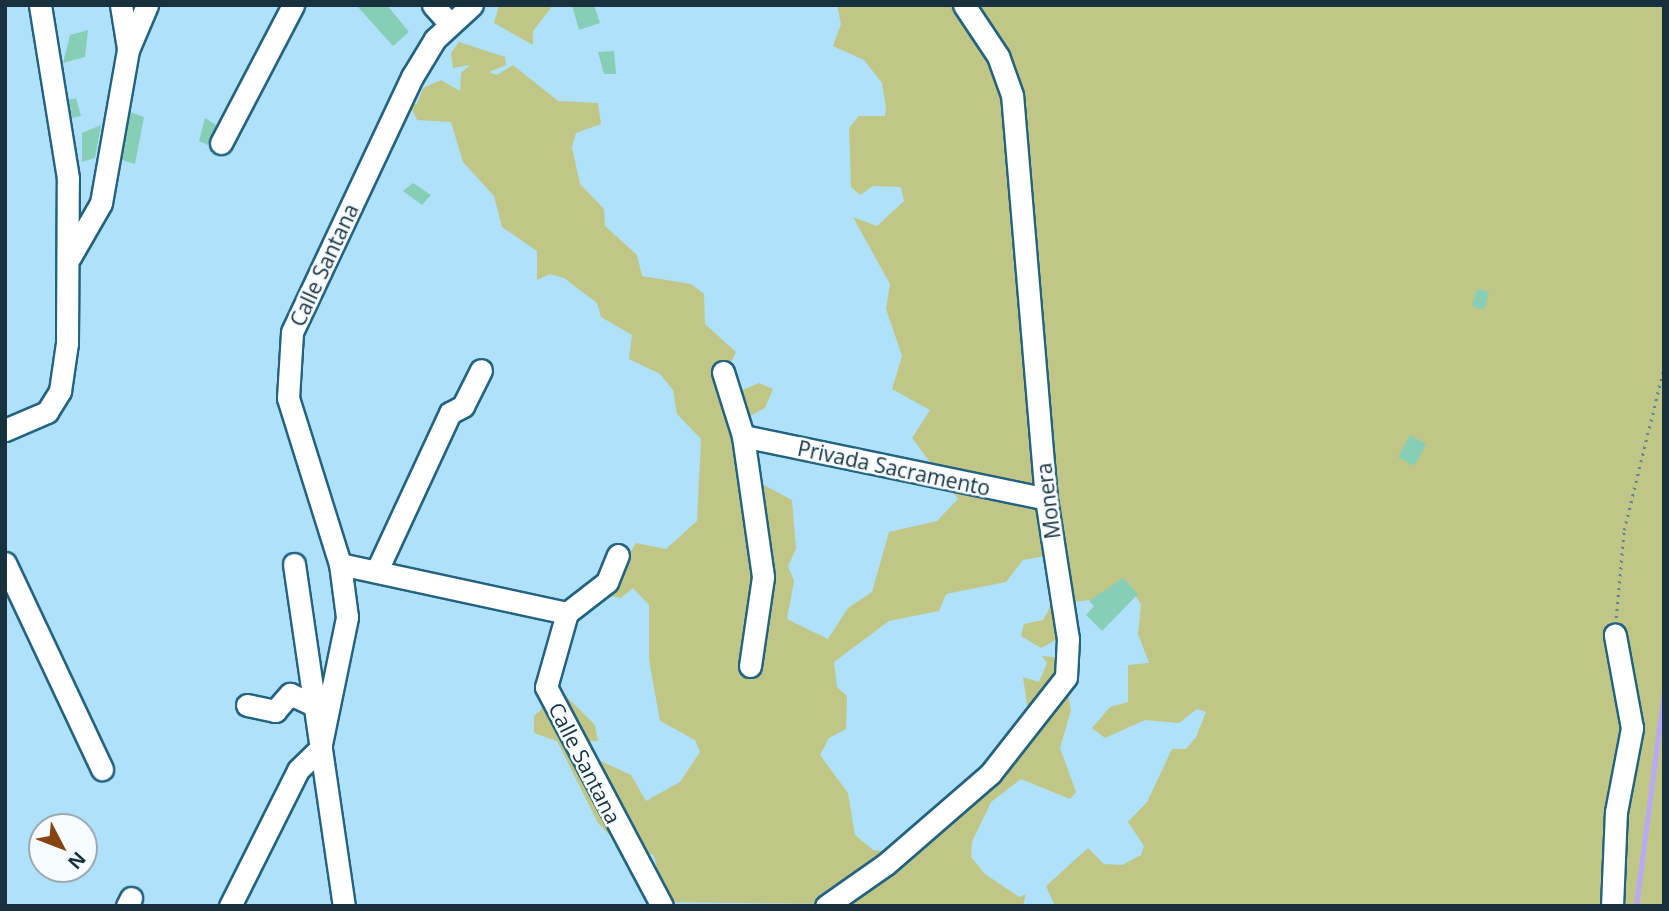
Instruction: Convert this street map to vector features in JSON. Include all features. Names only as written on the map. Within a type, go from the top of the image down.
[{"type":"street","points":[[5,430],[35,422],[60,391],[70,257],[63,136],[40,5]]},
{"type":"street","points":[[121,5],[128,50]]},
{"type":"street","points":[[70,257],[101,203],[128,50],[147,5]]},
{"type":"street","points":[[221,143],[293,5]]},
{"type":"street","points":[[433,5],[450,24]]},
{"type":"street","name":"Calle Santana","points":[[320,749],[347,617],[340,564],[288,397],[292,332],[387,125],[423,58],[450,24],[472,5]]},
{"type":"street","name":"Monera","points":[[826,906],[886,864],[990,774],[1066,677],[1068,639],[1046,499],[1012,95],[998,56],[964,5]]},
{"type":"street","points":[[378,568],[450,413],[463,406],[481,370]]},
{"type":"street","points":[[723,372],[743,436],[763,577],[750,666]]},
{"type":"street","name":"Privada Sacramento","points":[[743,436],[1046,499]]},
{"type":"street","points":[[340,564],[378,568],[567,613],[607,582],[618,555]]},
{"type":"street","points":[[5,564],[102,769]]},
{"type":"street","points":[[294,564],[344,906]]},
{"type":"street","name":"Calle Santana","points":[[567,613],[546,687],[662,906]]},
{"type":"street","points":[[1612,906],[1616,812],[1632,728],[1615,635]]},
{"type":"street","points":[[247,705],[275,711],[290,694],[314,705]]},
{"type":"street","points":[[230,906],[298,770],[320,749]]},
{"type":"path","points":[[1615,635],[1624,530],[1664,367]]},
{"type":"green space","points":[[499,5],[553,5],[533,31],[533,45],[494,23]]},
{"type":"green space","points":[[837,5],[1664,5],[1664,906],[1055,906],[1046,886],[1088,848],[1104,864],[1122,865],[1141,855],[1144,846],[1128,822],[1147,802],[1172,749],[1186,749],[1196,737],[1206,712],[1197,709],[1179,723],[1145,720],[1105,738],[1092,728],[1110,707],[1128,702],[1128,665],[1149,663],[1138,634],[1141,605],[1128,583],[1106,598],[1074,602],[1063,636],[1041,648],[1021,636],[1024,624],[1043,620],[1049,609],[1055,581],[1044,568],[1045,556],[1023,560],[1006,582],[946,594],[939,611],[889,621],[834,662],[837,687],[847,696],[846,729],[829,738],[820,755],[848,793],[855,835],[873,850],[911,854],[927,845],[930,830],[984,796],[1008,770],[1027,705],[1023,677],[1039,682],[1047,663],[1042,656],[1061,658],[1071,710],[1060,748],[1076,792],[1070,799],[1021,779],[991,802],[972,842],[971,857],[985,874],[1019,897],[1026,894],[1023,906],[646,902],[643,894],[659,878],[654,855],[621,847],[598,823],[557,741],[534,733],[534,716],[561,691],[595,725],[598,741],[581,741],[592,757],[631,775],[646,801],[680,782],[700,752],[695,740],[660,721],[649,660],[649,605],[633,588],[621,598],[604,595],[636,543],[666,549],[697,521],[701,439],[677,414],[673,390],[660,374],[629,359],[632,335],[601,317],[597,303],[564,278],[550,274],[537,280],[537,251],[502,227],[494,196],[463,162],[451,122],[417,120],[409,104],[417,104],[423,88],[441,80],[460,91],[461,73],[470,65],[453,68],[451,53],[459,42],[505,57],[506,65],[489,72],[497,75],[513,65],[558,101],[598,103],[601,124],[576,133],[572,147],[580,184],[604,209],[605,226],[637,255],[642,276],[691,284],[704,294],[705,324],[736,352],[726,373],[738,392],[759,383],[773,389],[765,408],[744,419],[762,484],[792,500],[796,549],[788,566],[794,581],[787,619],[828,639],[848,608],[872,592],[889,532],[937,521],[958,499],[912,438],[930,410],[892,389],[902,356],[886,309],[890,284],[853,217],[877,226],[904,201],[901,187],[873,186],[860,195],[851,187],[849,128],[859,116],[885,116],[886,109],[882,83],[864,60],[833,46],[841,24]]},
{"type":"building","points":[[356,5],[387,5],[409,32],[393,46]]},
{"type":"building","points":[[572,5],[594,5],[600,23],[579,30]]},
{"type":"building","points":[[88,30],[85,57],[63,63],[70,35]]},
{"type":"building","points":[[614,51],[616,74],[604,74],[598,52]]},
{"type":"building","points":[[76,98],[81,116],[72,118],[69,100]]},
{"type":"building","points":[[130,112],[144,117],[135,164],[122,160]]},
{"type":"building","points":[[205,118],[216,125],[208,145],[199,141]]},
{"type":"building","points":[[101,125],[95,158],[82,162],[82,133]]},
{"type":"building","points":[[413,183],[431,195],[422,205],[403,191]]},
{"type":"building","points":[[1477,289],[1489,292],[1484,310],[1472,306]]},
{"type":"building","points":[[1410,435],[1426,444],[1414,466],[1398,457]]},
{"type":"building","points":[[1123,578],[1138,594],[1102,631],[1086,615],[1094,606],[1089,601]]},
{"type":"waterway","points":[[1636,906],[1664,690]]}]
